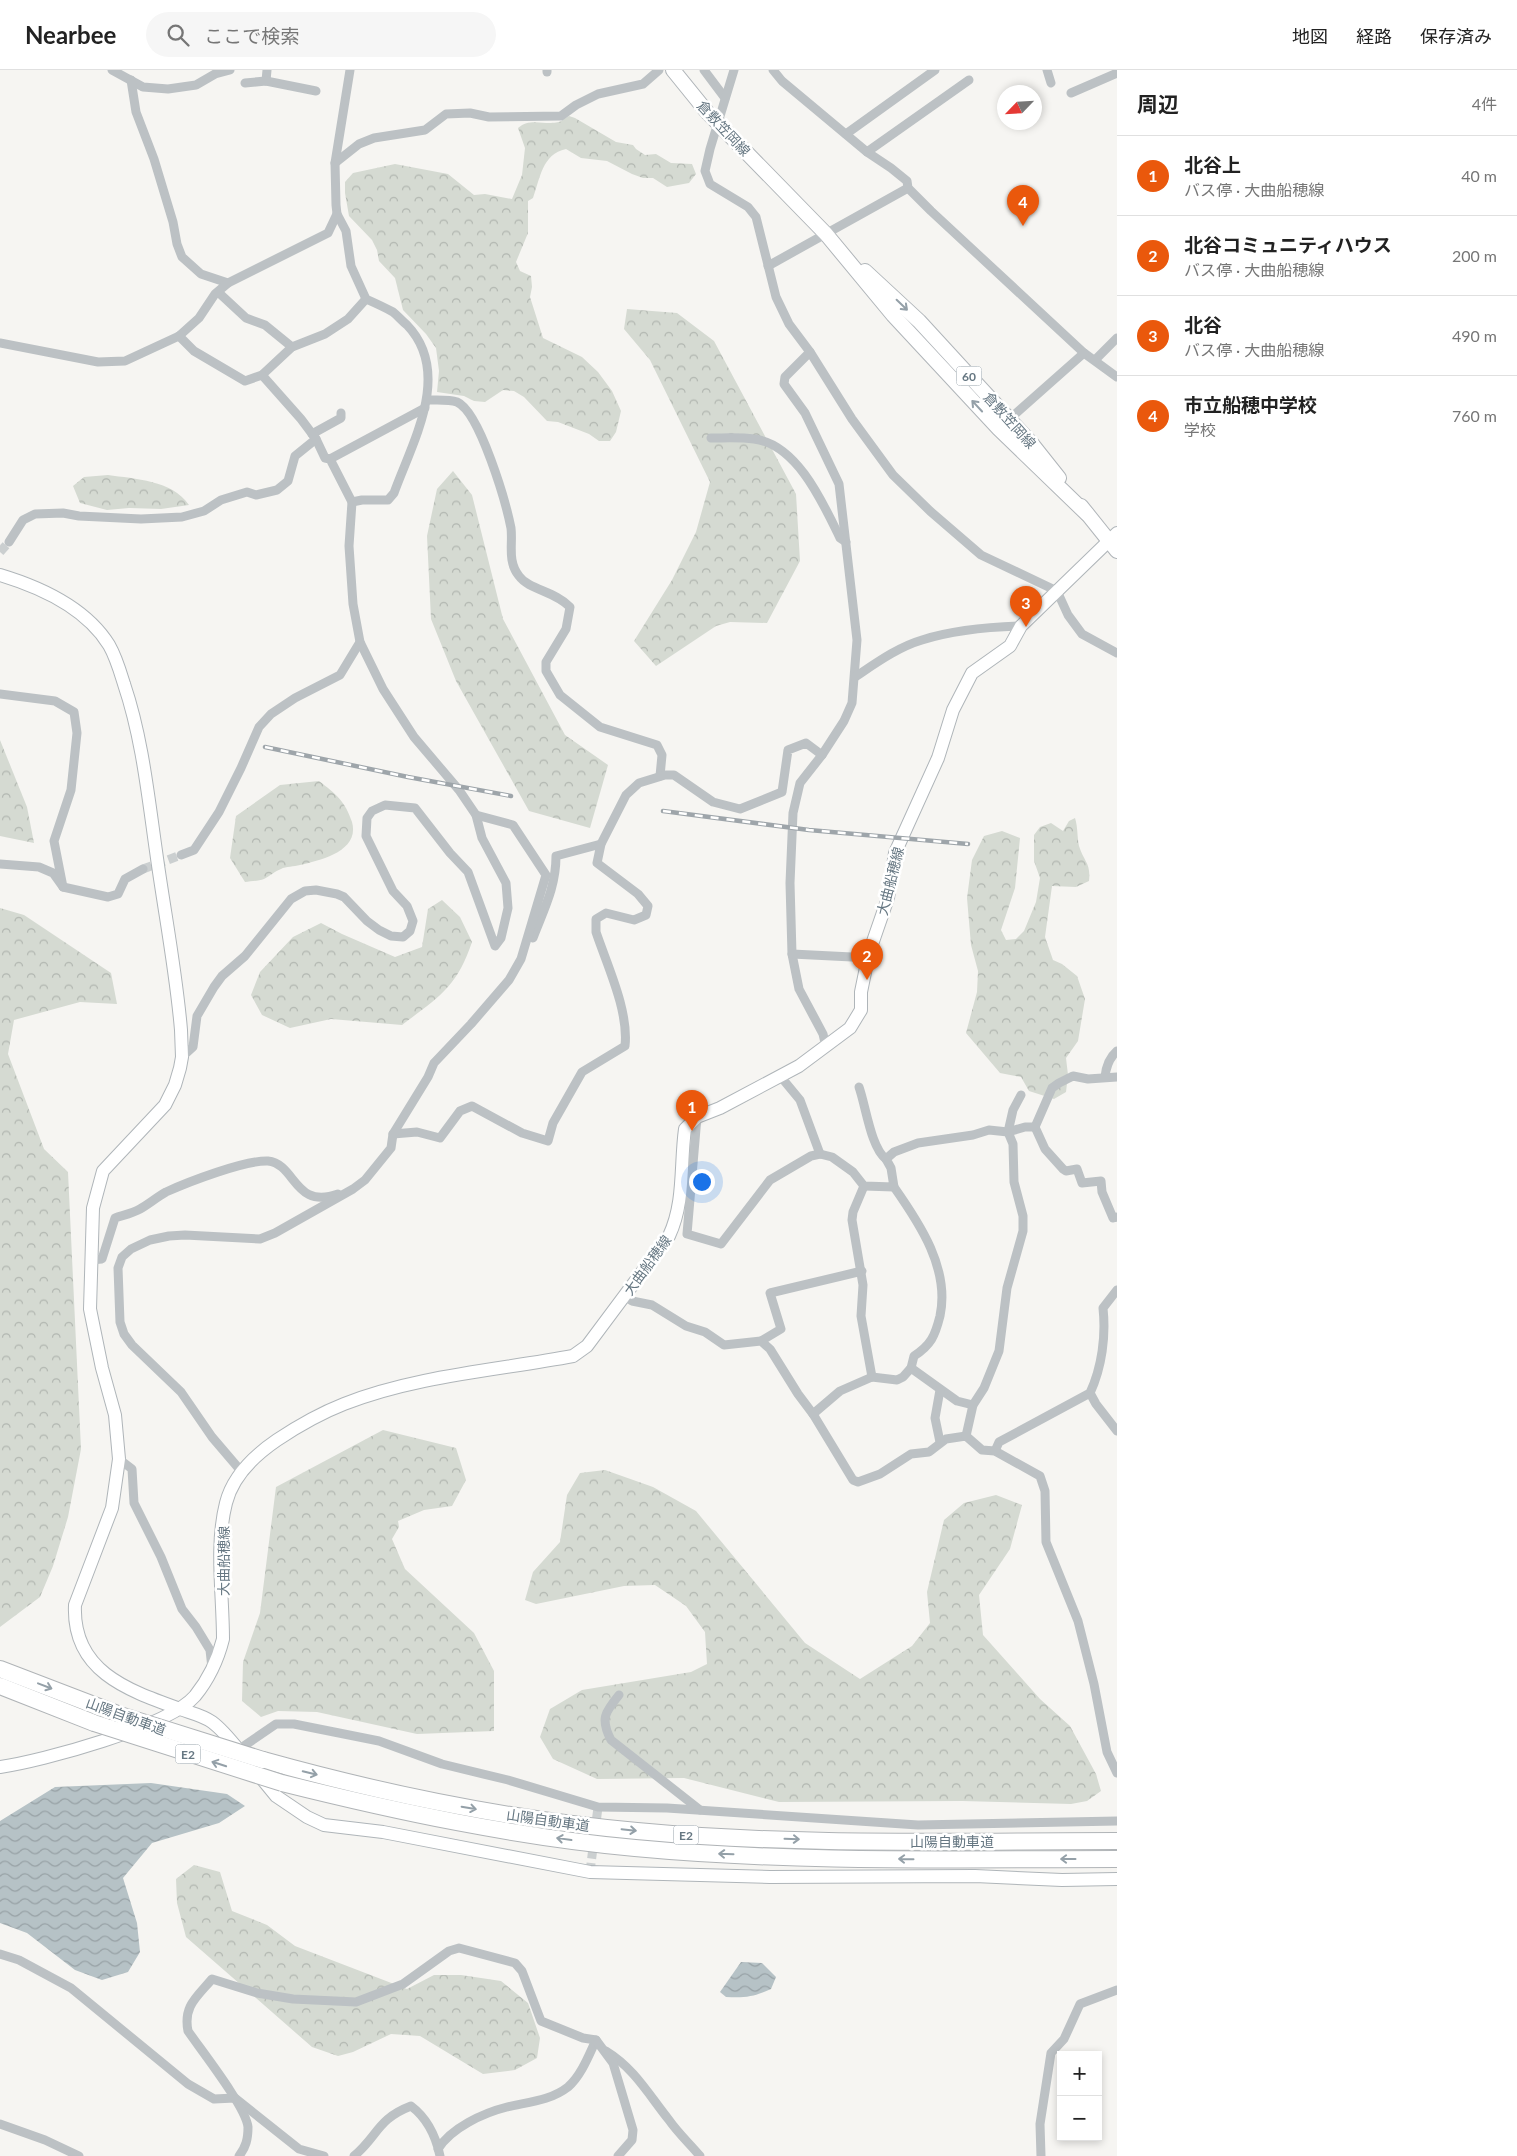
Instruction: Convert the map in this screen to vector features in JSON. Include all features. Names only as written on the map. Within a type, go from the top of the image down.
[{"type":"highway","name":"山陽自動車道","points":[[0,1668],[120,1715],[263,1760],[367,1787],[470,1808],[567,1823],[701,1836],[814,1839],[1117,1841]]},
{"type":"highway","name":"山陽自動車道","points":[[0,1686],[94,1723],[282,1783],[367,1804],[473,1825],[634,1848],[702,1853],[812,1857],[1117,1859]]},
{"type":"main road","name":"倉敷笠岡線","points":[[673,70],[718,122],[840,250],[875,279],[919,321],[1004,424],[1032,444],[1087,514],[1115,541]]},
{"type":"street","points":[[112,70],[143,87],[168,89],[196,85],[215,74],[230,70]]},
{"type":"street","points":[[266,81],[267,70]]},
{"type":"street","points":[[350,70],[335,163],[337,214],[346,231],[351,266],[366,299],[394,313],[415,334],[424,353],[428,377],[426,404],[415,441],[394,493],[388,500],[352,502]]},
{"type":"street","points":[[335,163],[359,144],[374,138],[426,130],[446,114],[470,112],[489,117],[561,116],[576,105],[598,94],[643,84],[659,70]]},
{"type":"street","points":[[704,70],[726,98]]},
{"type":"street","points":[[734,70],[718,122],[706,171],[710,184],[748,207],[756,217],[776,297],[789,324],[810,352],[852,419],[893,475],[981,555],[1056,592],[1068,615],[1082,634],[1117,653]]},
{"type":"street","points":[[773,70],[782,82],[867,152],[892,168],[907,181],[908,188],[1084,353],[1117,377]]},
{"type":"street","points":[[1048,70],[1051,83]]},
{"type":"street","points":[[846,134],[929,72]]},
{"type":"street","points":[[1070,93],[1117,73]]},
{"type":"street","points":[[131,80],[136,112],[154,159],[173,222],[176,244],[182,257],[201,274],[228,283]]},
{"type":"street","points":[[867,152],[969,80]]},
{"type":"street","points":[[245,83],[266,81],[316,91]]},
{"type":"street","points":[[768,266],[908,188]]},
{"type":"street","points":[[0,343],[98,362],[125,361],[179,336],[198,318],[218,292],[228,283],[328,233],[337,214]]},
{"type":"street","points":[[218,292],[246,318],[265,325],[292,347]]},
{"type":"street","points":[[179,336],[194,351],[245,381],[262,375],[292,347],[325,334],[348,319],[366,299]]},
{"type":"street","points":[[1095,360],[1117,338]]},
{"type":"street","points":[[810,352],[785,377],[784,384],[805,413],[839,484],[858,640],[852,703],[844,721],[822,756],[800,783],[792,813],[790,883],[792,954],[799,989],[823,1034],[826,1047]]},
{"type":"street","points":[[1004,424],[1084,353]]},
{"type":"street","points":[[182,1057],[193,1047],[197,1016],[222,976],[245,956],[291,899],[305,891],[316,890],[337,894],[344,898],[367,921],[391,936],[403,937],[410,931],[413,921],[407,906],[393,891],[366,836],[367,818],[372,812],[385,805],[415,808],[450,853],[468,872],[495,946],[501,938],[508,908],[506,883],[482,838],[476,815],[459,790],[414,738],[383,689],[360,642],[352,604],[349,546],[352,502],[330,459],[325,458],[314,437],[262,375]]},
{"type":"street","points":[[330,459],[426,404],[457,402],[466,408],[490,456],[511,528],[511,560],[519,577],[531,586],[553,594],[570,607],[566,629],[546,662],[546,671],[560,695],[600,727],[657,745],[662,755],[660,776]]},
{"type":"street","points":[[8,542],[23,520],[35,514],[63,513],[79,516],[141,519],[182,517],[204,510],[221,500],[247,492],[256,495],[277,490],[288,481],[295,456],[314,437],[341,418],[341,412]]},
{"type":"street","points":[[711,438],[755,439],[775,446],[790,458],[814,487],[840,538],[846,542]]},
{"type":"street","name":"大曲船穂線","points":[[0,1767],[36,1761],[81,1748],[161,1718],[179,1709],[194,1697],[220,1653],[223,1639],[221,1545],[222,1522],[226,1502],[232,1486],[241,1471],[270,1444],[292,1430],[343,1404],[372,1394],[441,1379],[573,1356],[587,1346],[669,1236],[680,1204],[686,1129],[697,1117],[781,1077],[826,1047],[850,1028],[862,1010],[862,992],[869,953],[888,898],[895,853],[938,758],[953,710],[972,673],[1010,646],[1021,626],[1056,592],[1115,541]]},
{"type":"street","points":[[0,575],[23,582],[55,597],[87,620],[109,644],[118,664],[132,705],[144,767],[180,1011],[182,1057],[175,1084],[164,1105],[103,1171],[92,1208],[91,1317],[115,1415],[120,1459],[112,1508],[74,1605],[74,1622],[78,1640],[87,1657],[99,1670],[118,1683],[213,1722],[276,1796],[324,1825],[382,1832],[590,1872],[770,1877],[975,1876],[1062,1880],[1117,1879]]},
{"type":"street","points":[[855,677],[884,657],[921,640],[984,627],[1021,626]]},
{"type":"street","points":[[181,855],[194,850],[218,812],[241,768],[259,727],[270,714],[295,698],[340,676],[360,642]]},
{"type":"street","points":[[0,694],[55,701],[74,712],[77,733],[71,790],[54,841],[63,887]]},
{"type":"street","points":[[393,1134],[418,1132],[440,1138],[460,1110],[472,1106],[522,1133],[548,1141],[553,1122],[582,1072],[625,1046],[626,1033],[622,1010],[596,932],[596,919],[606,913],[634,920],[646,915],[648,906],[638,894],[597,863],[601,844],[626,795],[638,783],[660,776],[674,775],[713,802],[740,809],[782,792],[788,750],[806,743],[822,756]]},
{"type":"street","points":[[241,1471],[212,1437],[182,1392],[132,1346],[124,1334],[120,1322],[118,1268],[122,1257],[131,1249],[150,1240],[185,1235],[260,1239],[276,1233],[353,1189],[365,1180],[387,1154],[391,1148],[393,1134],[428,1077],[434,1062],[471,1024],[509,980],[521,959],[546,875],[513,825],[476,815]]},
{"type":"street","points":[[527,942],[532,940],[553,888],[556,874],[556,856],[601,844]]},
{"type":"street","points":[[0,864],[38,867],[54,873],[63,887],[108,898],[118,894],[125,878],[143,869]]},
{"type":"street","points":[[792,954],[852,957],[869,953]]},
{"type":"street","points":[[1105,1077],[1106,1068],[1117,1051]]},
{"type":"street","points":[[1117,1077],[1088,1079],[1073,1076],[1058,1083],[1052,1088],[1035,1127],[1044,1149],[1063,1170],[1066,1172],[1077,1169],[1082,1183],[1101,1181],[1102,1192],[1113,1218],[1117,1217]]},
{"type":"street","points":[[781,1077],[800,1100],[820,1154]]},
{"type":"street","points":[[814,1414],[840,1391],[872,1377],[897,1380],[903,1377],[912,1368],[914,1356],[929,1346],[937,1327],[943,1289],[927,1239],[894,1187],[891,1168],[886,1159],[880,1155],[874,1145],[870,1123],[859,1087]]},
{"type":"street","points":[[966,1436],[973,1405],[987,1382],[999,1351],[1007,1288],[1023,1232],[1023,1216],[1014,1182],[1013,1144],[1008,1132],[1013,1110],[1021,1095]]},
{"type":"street","points":[[697,1117],[687,1234],[722,1244],[770,1180],[811,1156],[820,1154],[832,1157],[844,1164],[864,1186],[894,1187]]},
{"type":"street","points":[[886,1159],[894,1152],[918,1143],[974,1135],[989,1130],[1008,1132],[1025,1127],[1035,1127]]},
{"type":"street","points":[[91,1260],[102,1259],[115,1218],[141,1208],[166,1192],[232,1168],[268,1161],[279,1164],[296,1185],[315,1197],[331,1196],[353,1189]]},
{"type":"street","points":[[864,1186],[853,1212],[852,1220],[862,1271],[861,1316],[872,1377]]},
{"type":"street","points":[[624,1296],[632,1301],[652,1305],[686,1326],[705,1332],[724,1345],[761,1341],[781,1329],[770,1293],[862,1271]]},
{"type":"street","points":[[995,1451],[999,1442],[1090,1393],[1095,1383],[1102,1347],[1103,1308],[1117,1290]]},
{"type":"street","points":[[761,1341],[770,1349],[798,1394],[814,1414],[853,1480],[858,1482],[880,1474],[911,1454],[930,1452],[946,1439],[966,1436],[982,1450],[995,1451],[1040,1476],[1045,1491],[1046,1542],[1078,1621],[1094,1684],[1107,1752],[1117,1773]]},
{"type":"street","points":[[912,1368],[957,1401],[973,1405]]},
{"type":"street","points":[[940,1390],[935,1418],[940,1442]]},
{"type":"street","points":[[1090,1393],[1117,1431]]},
{"type":"street","points":[[120,1459],[132,1469],[134,1503],[161,1557],[182,1609],[210,1650],[212,1668]]},
{"type":"street","points":[[619,1695],[604,1719],[604,1727],[610,1740],[637,1758],[700,1811]]},
{"type":"street","points":[[238,1750],[276,1724],[294,1724],[379,1741],[442,1764],[508,1780],[598,1808],[667,1808],[918,1825],[1117,1821]]},
{"type":"street","points":[[239,2156],[246,2146],[248,2125],[235,2098],[188,2031],[186,2019],[190,2004],[212,1979],[257,1993],[293,1999],[356,2002],[404,1984],[449,1952],[459,1948],[515,1963],[524,1976],[541,2021],[599,2044],[619,2059],[635,2074],[670,2121],[700,2156]]},
{"type":"street","points":[[0,1954],[19,1960],[71,1988],[188,2084],[214,2099],[235,2098],[300,2149],[324,2156]]},
{"type":"street","points":[[1041,2156],[1040,2124],[1051,2053],[1064,2039],[1080,2004],[1117,1990]]},
{"type":"street","points":[[439,2152],[444,2139],[483,2116],[505,2108],[555,2096],[570,2086],[599,2044]]},
{"type":"street","points":[[599,2044],[613,2064],[634,2130],[632,2140],[618,2156]]},
{"type":"street","points":[[354,2156],[381,2124],[395,2112],[411,2106],[428,2123],[439,2152]]},
{"type":"street","points":[[0,2124],[45,2140],[79,2156]]},
{"type":"green space","points":[[569,116],[616,142],[633,145],[645,155],[656,154],[671,163],[692,164],[696,174],[689,183],[667,187],[653,178],[643,178],[632,174],[607,161],[581,158],[566,149],[552,156],[547,162],[540,175],[533,198],[528,201],[528,233],[516,262],[520,271],[531,276],[532,287],[530,297],[543,338],[582,357],[598,372],[612,391],[621,411],[616,432],[610,441],[599,441],[589,434],[558,422],[547,421],[524,397],[514,391],[503,390],[485,402],[474,401],[464,396],[437,392],[439,371],[436,348],[426,334],[403,310],[395,278],[379,261],[377,250],[372,240],[349,216],[345,193],[345,182],[353,173],[395,164],[448,174],[474,195],[485,194],[512,199],[522,175],[525,148],[518,128],[533,122],[559,122]]},
{"type":"green space","points":[[627,309],[677,313],[714,341],[796,494],[800,561],[767,623],[730,622],[716,626],[656,666],[634,641],[672,580],[696,532],[710,482],[650,360],[624,329]]},
{"type":"green space","points":[[453,471],[472,495],[503,619],[565,735],[608,765],[590,828],[529,811],[456,681],[431,619],[427,536],[437,489]]},
{"type":"green space","points":[[108,475],[152,482],[163,486],[173,490],[189,505],[161,509],[129,508],[107,510],[80,503],[73,486],[84,477]]},
{"type":"green space","points":[[0,740],[27,807],[34,843],[0,836]]},
{"type":"green space","points":[[319,781],[343,803],[352,822],[353,832],[345,847],[328,857],[298,866],[283,868],[262,880],[245,882],[230,858],[236,816],[280,785]]},
{"type":"green space","points":[[1075,818],[1079,846],[1089,870],[1089,881],[1076,887],[1052,886],[1045,937],[1053,960],[1062,964],[1077,976],[1085,999],[1078,1041],[1066,1058],[1068,1075],[1066,1092],[1054,1099],[1029,1091],[1021,1077],[1000,1073],[966,1033],[977,992],[978,971],[971,945],[967,898],[972,860],[984,836],[1002,831],[1020,838],[1015,888],[1001,930],[1006,940],[1016,939],[1024,931],[1036,902],[1040,878],[1034,861],[1034,835],[1040,827],[1051,823],[1063,831],[1069,821]]},
{"type":"green space","points":[[442,900],[460,917],[472,942],[453,981],[426,1007],[402,1025],[331,1019],[290,1028],[262,1015],[251,995],[260,972],[293,937],[321,923],[395,957],[422,947],[428,909]]},
{"type":"green space","points":[[0,908],[24,915],[111,973],[117,1004],[80,1002],[14,1020],[8,1054],[44,1149],[68,1172],[81,1449],[68,1517],[53,1566],[40,1597],[0,1627]]},
{"type":"green space","points":[[383,1430],[456,1448],[466,1480],[452,1506],[424,1510],[398,1521],[399,1527],[392,1539],[405,1569],[474,1633],[494,1671],[494,1731],[417,1734],[317,1712],[278,1711],[261,1717],[242,1701],[243,1662],[260,1613],[276,1487]]},
{"type":"green space","points":[[605,1470],[653,1487],[696,1511],[805,1643],[860,1679],[912,1646],[930,1623],[927,1592],[944,1520],[964,1503],[996,1495],[1022,1505],[1010,1549],[979,1595],[983,1635],[1040,1699],[1070,1726],[1096,1774],[1101,1791],[1087,1801],[1071,1804],[962,1801],[779,1802],[684,1778],[597,1779],[553,1759],[540,1737],[550,1709],[582,1690],[691,1672],[707,1664],[705,1632],[686,1606],[655,1585],[624,1586],[536,1604],[525,1600],[533,1572],[560,1542],[567,1495],[580,1473]]},
{"type":"green space","points":[[194,1865],[220,1872],[232,1911],[267,1925],[295,1946],[407,1989],[434,1975],[461,1975],[501,1981],[528,2003],[540,2038],[537,2058],[515,2070],[483,2074],[420,2036],[391,2034],[353,2052],[338,2056],[312,2047],[186,1937],[177,1903],[176,1879]]},
{"type":"water","points":[[151,1783],[227,1794],[245,1806],[219,1823],[152,1843],[123,1878],[137,1923],[140,1952],[128,1972],[102,1980],[75,1970],[27,1933],[0,1923],[0,1821],[55,1787]]},
{"type":"water","points":[[741,1962],[762,1963],[776,1977],[771,1989],[744,1997],[726,1997],[720,1992]]},
{"type":"tunnel","points":[[0,552],[9,542]]},
{"type":"tunnel","points":[[143,869],[181,855]]},
{"type":"tunnel","points":[[590,1872],[598,1807]]},
{"type":"railway","points":[[265,747],[511,796]]},
{"type":"railway","points":[[663,811],[809,830],[968,844]]},
{"type":"place","name":"市立船穂中学校","points":[[1023,226]]},
{"type":"place","name":"北谷","points":[[1026,627]]},
{"type":"place","name":"北谷コミュニティハウス","points":[[867,980]]},
{"type":"place","name":"北谷上","points":[[692,1131]]}]
